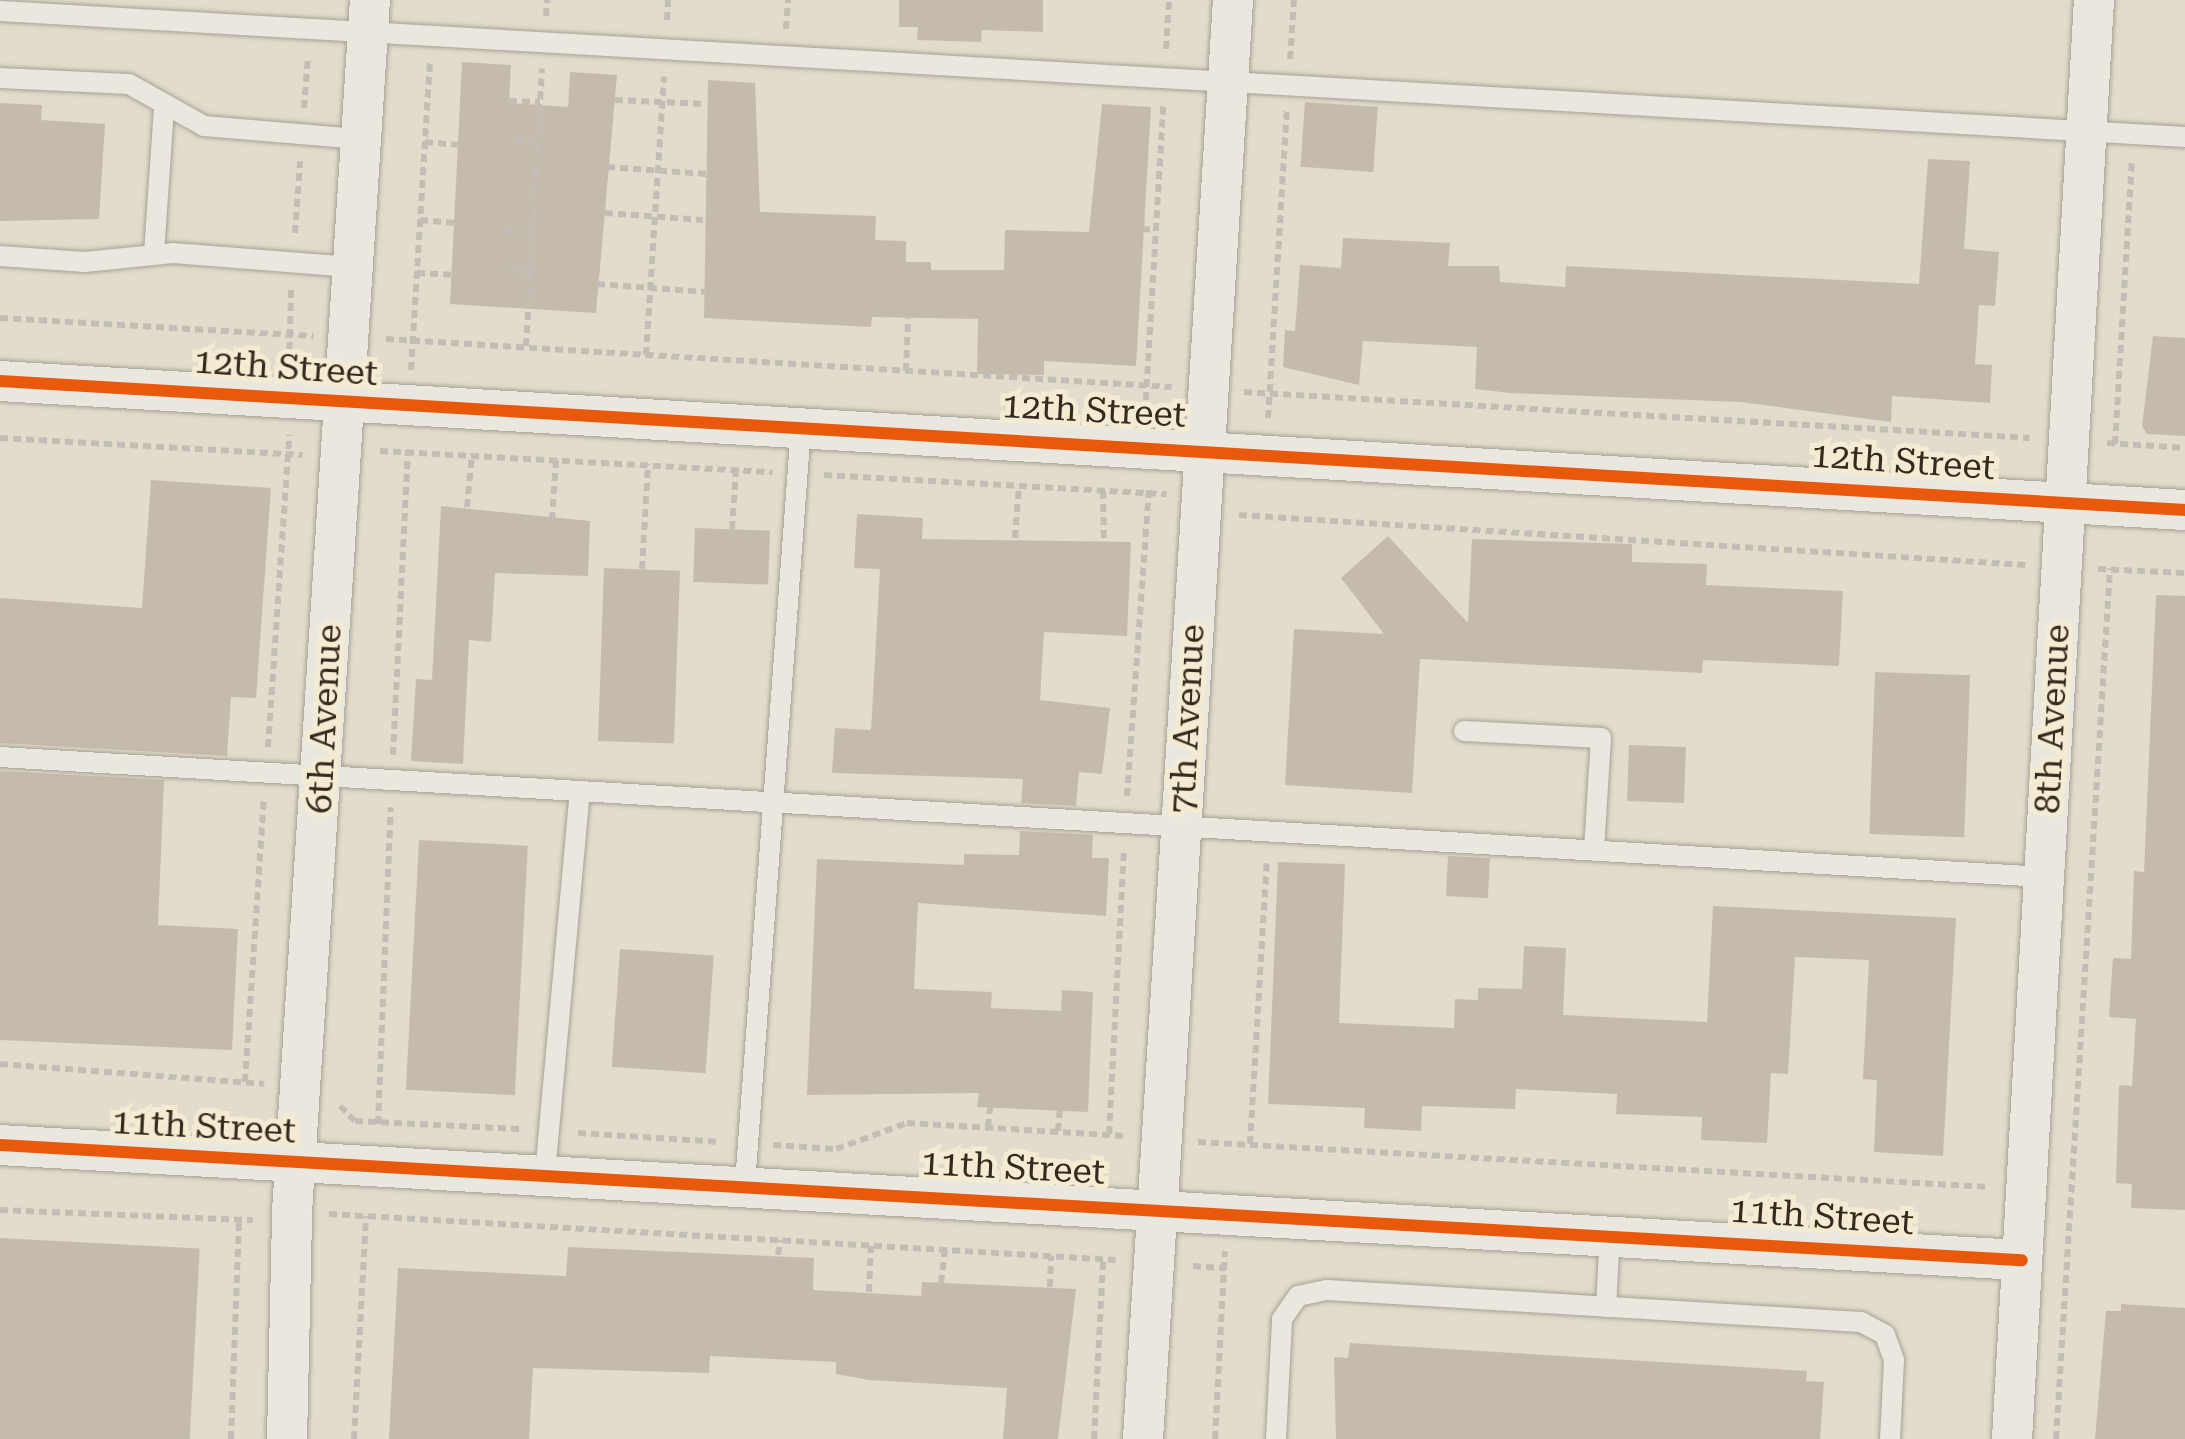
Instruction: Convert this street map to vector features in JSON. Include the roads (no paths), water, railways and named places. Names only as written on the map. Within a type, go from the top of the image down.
[{"type":"street","name":"7th Avenue","points":[[1143,1439],[1233,0]]},
{"type":"street","name":"8th Avenue","points":[[2012,1439],[2094,0]]},
{"type":"street","name":"6th Avenue","points":[[286,1439],[292,1212],[368,14]]},
{"type":"street","name":"12th Street","points":[[0,381],[1266,450],[2185,510]]},
{"type":"street","name":"11th Street","points":[[0,1145],[1158,1206],[2022,1260]]},
{"type":"lane","points":[[0,10],[310,25],[368,14],[432,32],[2185,136]]},
{"type":"lane","points":[[0,78],[129,84],[164,109],[204,126],[360,139]]},
{"type":"lane","points":[[154,254],[164,109]]},
{"type":"lane","points":[[0,256],[109,259],[154,254],[351,267]]},
{"type":"lane","points":[[745,1184],[801,426]]},
{"type":"lane","points":[[1464,731],[1600,738],[1594,849]]},
{"type":"lane","points":[[0,757],[322,779],[1126,819],[2044,877]]},
{"type":"lane","points":[[545,1174],[580,792]]},
{"type":"lane","points":[[1606,1308],[1610,1234]]},
{"type":"lane","points":[[1276,1439],[1282,1319],[1298,1296],[1326,1290],[1861,1322],[1885,1335],[1894,1360],[1890,1439]]}]
